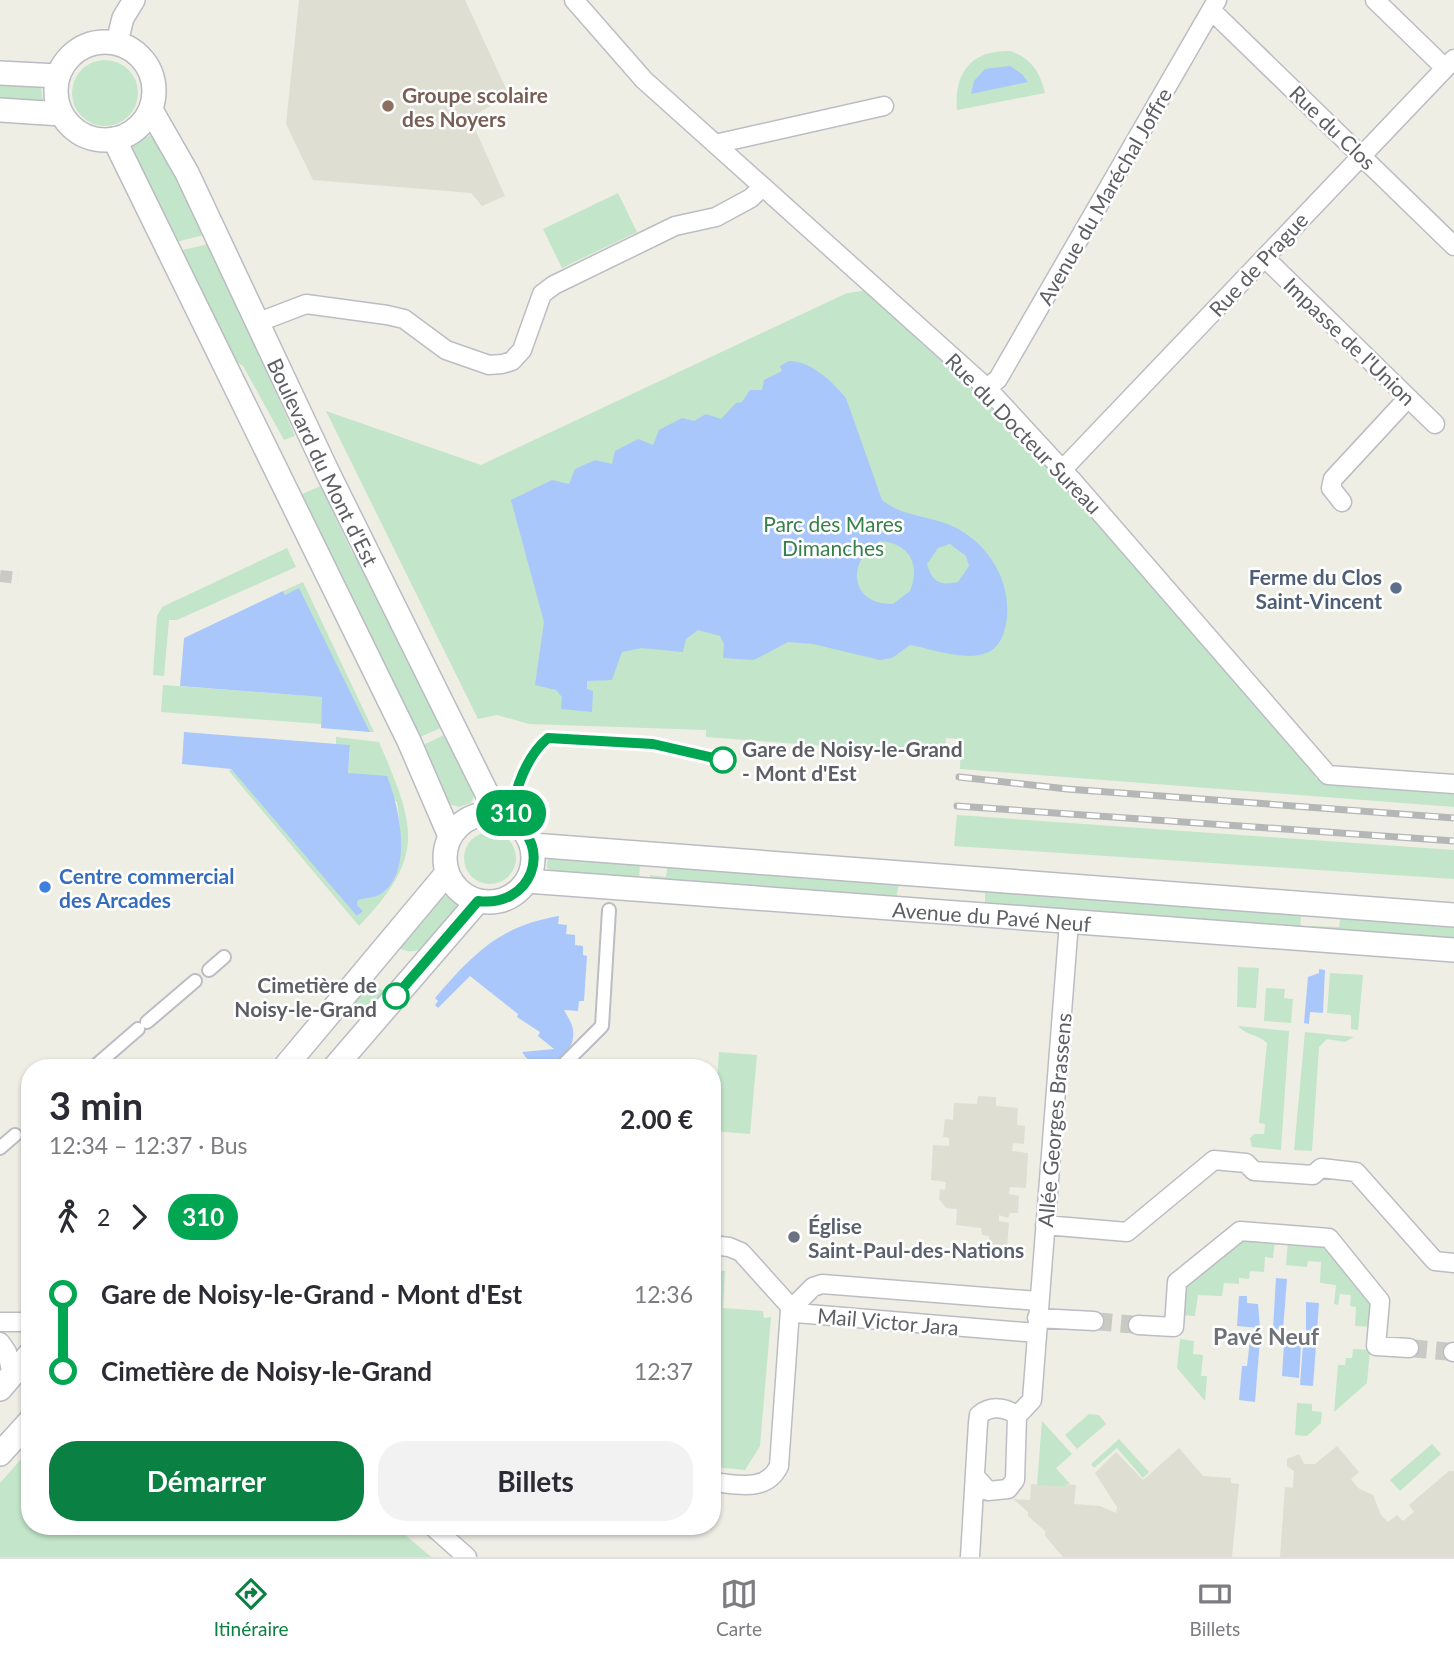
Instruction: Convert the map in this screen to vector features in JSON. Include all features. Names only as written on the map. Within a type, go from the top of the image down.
[{"type":"main road","points":[[98,42],[117,43],[139,55],[153,76],[155,93],[151,110],[142,124],[129,134],[114,139],[83,135],[61,114],[56,96],[58,76],[66,60],[80,48],[98,42]]},
{"type":"main road","points":[[0,73],[58,76]]},
{"type":"main road","points":[[0,110],[61,114]]},
{"type":"main road","name":"Boulevard du Mont d'Est","points":[[151,110],[187,173],[334,486],[497,814]]},
{"type":"main road","points":[[114,139],[409,741],[450,836],[445,860],[447,873],[459,890],[478,901],[499,901],[510,897],[527,881],[532,869],[532,845],[516,822],[497,814],[470,818],[450,836]]},
{"type":"main road","name":"Avenue du Pavé Neuf","points":[[532,845],[1454,915]]},
{"type":"main road","points":[[292,1059],[447,873]]},
{"type":"main road","name":"Avenue du Pavé Neuf","points":[[527,881],[1454,950]]},
{"type":"main road","points":[[342,1059],[478,901]]},
{"type":"main road","points":[[6,1382],[21,1364]]},
{"type":"main road","points":[[0,1454],[21,1431]]},
{"type":"street","points":[[117,43],[123,18],[134,0]]},
{"type":"street","name":"Rue du Docteur Sureau","points":[[574,0],[644,80],[987,388],[1063,469],[1328,775],[1454,784]]},
{"type":"street","points":[[1374,0],[1450,63]]},
{"type":"street","name":"Rue du Clos","points":[[1214,5],[1454,246]]},
{"type":"street","name":"Avenue du Maréchal Joffre","points":[[987,388],[998,379],[1214,5]]},
{"type":"street","name":"Rue de Prague","points":[[1063,469],[1450,63]]},
{"type":"street","points":[[715,144],[884,106]]},
{"type":"street","points":[[259,322],[306,304],[387,315],[404,319],[446,350],[489,365],[502,364],[512,361],[522,351],[542,294],[554,285],[675,226],[716,217],[751,198],[762,187]]},
{"type":"street","name":"Impasse de l'Union","points":[[1265,258],[1436,424]]},
{"type":"street","points":[[1342,502],[1331,488],[1333,479],[1408,398]]},
{"type":"street","points":[[569,1059],[601,1026],[609,910]]},
{"type":"street","name":"Allée Georges Brassens","points":[[1017,1416],[1031,1400],[1069,922]]},
{"type":"street","points":[[209,970],[224,957]]},
{"type":"street","points":[[104,1059],[195,981]]},
{"type":"street","points":[[0,1148],[15,1135]]},
{"type":"street","points":[[1045,1225],[1127,1232],[1214,1160],[1246,1163],[1254,1171],[1265,1172],[1313,1175],[1321,1168],[1356,1172],[1435,1261],[1454,1262]]},
{"type":"street","points":[[1138,1325],[1174,1327],[1177,1282],[1240,1231],[1328,1238],[1380,1301],[1376,1346],[1409,1348]]},
{"type":"street","points":[[721,1246],[741,1252],[790,1310],[779,1466],[764,1483],[721,1482]]},
{"type":"street","name":"Mail Victor Jara","points":[[1037,1318],[822,1284],[813,1287],[790,1310],[806,1315],[1094,1321]]},
{"type":"street","points":[[0,1322],[21,1322]]},
{"type":"street","points":[[0,1342],[7,1352],[6,1382]]},
{"type":"street","points":[[970,1557],[975,1476],[979,1415],[999,1408],[1017,1416],[1015,1480],[1008,1489],[988,1492],[975,1476]]},
{"type":"street","points":[[442,1535],[467,1557]]},
{"type":"shaded area","name":"Groupe scolaire des Noyers","points":[[299,0],[465,0],[509,95],[470,118],[505,196],[482,206],[471,193],[313,180],[286,124]]},
{"type":"shaded area","points":[[978,1096],[996,1097],[996,1106],[1018,1108],[1017,1125],[1025,1126],[1024,1144],[1013,1143],[1012,1151],[1028,1153],[1026,1188],[1010,1187],[1009,1194],[1019,1196],[1018,1213],[1010,1213],[1008,1218],[999,1215],[999,1221],[1009,1223],[1007,1246],[988,1245],[989,1236],[982,1235],[981,1228],[956,1225],[957,1209],[946,1208],[939,1199],[940,1189],[945,1190],[946,1182],[931,1180],[933,1145],[949,1146],[949,1138],[943,1137],[945,1119],[953,1120],[954,1103],[977,1104]]},
{"type":"shaded area","points":[[1337,1446],[1359,1472],[1351,1479],[1358,1488],[1373,1495],[1381,1515],[1388,1522],[1397,1515],[1403,1521],[1414,1512],[1409,1505],[1449,1471],[1454,1471],[1454,1557],[1280,1557],[1285,1487],[1293,1488],[1294,1471],[1287,1466],[1287,1459],[1299,1454],[1304,1464],[1315,1464]]},
{"type":"shaded area","points":[[1179,1448],[1203,1476],[1231,1478],[1231,1483],[1239,1484],[1232,1557],[1063,1557],[1045,1536],[1045,1531],[1013,1499],[1030,1500],[1031,1484],[1065,1487],[1065,1484],[1076,1485],[1074,1504],[1100,1506],[1116,1513],[1117,1507],[1095,1473],[1116,1452],[1143,1480]]},
{"type":"green space","points":[[1010,51],[1034,67],[1045,93],[957,110],[959,85],[968,66],[985,55]]},
{"type":"green space","points":[[105,60],[118,63],[128,70],[135,80],[138,93],[135,106],[128,116],[118,123],[105,126],[92,123],[82,116],[75,106],[72,93],[75,80],[82,70],[92,63]]},
{"type":"green space","points":[[0,81],[41,86],[43,102],[0,103]]},
{"type":"green space","points":[[150,135],[163,149],[208,234],[176,242],[129,148]]},
{"type":"green space","points":[[618,193],[637,232],[562,268],[543,229]]},
{"type":"green space","points":[[212,243],[252,324],[270,379],[295,436],[284,440],[243,366],[231,358],[179,251]]},
{"type":"green space","name":"Parc des Mares Dimanches","points":[[878,289],[987,388],[1315,771],[1315,778],[1454,788],[1454,807],[960,769],[961,739],[946,738],[945,755],[706,737],[706,730],[529,724],[497,715],[478,719],[326,411],[481,465],[847,293]]},
{"type":"green space","points":[[325,484],[336,519],[352,552],[381,593],[445,726],[416,739],[298,496]]},
{"type":"green space","points":[[287,548],[296,567],[177,620],[169,620],[164,676],[153,675],[157,616],[162,607]]},
{"type":"green space","points":[[303,582],[374,732],[370,732],[299,589],[285,595],[283,591]]},
{"type":"green space","points":[[163,685],[323,697],[321,724],[161,712]]},
{"type":"green space","points":[[446,734],[475,793],[471,803],[459,807],[445,803],[417,748]]},
{"type":"green space","points":[[336,737],[379,742],[401,796],[406,819],[408,839],[405,859],[396,880],[359,926],[229,771],[231,769],[358,916],[362,911],[357,905],[358,900],[384,891],[395,873],[400,849],[397,802],[348,773],[350,746],[336,744]]},
{"type":"green space","points":[[957,815],[1454,850],[1454,879],[954,846]]},
{"type":"green space","points":[[490,832],[500,834],[508,840],[514,848],[514,868],[508,876],[500,882],[490,884],[480,882],[472,876],[466,868],[464,858],[466,848],[472,840],[480,834]]},
{"type":"green space","points":[[548,855],[640,864],[639,879],[559,874],[547,868]]},
{"type":"green space","points":[[668,863],[900,879],[896,899],[650,879],[650,875],[666,877]]},
{"type":"green space","points":[[962,885],[1332,913],[1332,918],[1301,916],[1300,931],[985,906],[985,893],[962,891]]},
{"type":"green space","points":[[448,896],[459,906],[434,939],[419,950],[401,949],[399,946],[441,897]]},
{"type":"green space","points":[[1341,913],[1454,921],[1454,942],[1310,931],[1310,926],[1339,927]]},
{"type":"green space","points":[[1238,967],[1259,968],[1256,1008],[1237,1007]]},
{"type":"green space","points":[[1330,973],[1363,975],[1358,1030],[1351,1029],[1351,1015],[1327,1013]]},
{"type":"green space","points":[[365,984],[388,992],[364,1017],[350,1003]]},
{"type":"green space","points":[[1266,988],[1285,989],[1284,998],[1293,999],[1291,1023],[1264,1021]]},
{"type":"green space","points":[[1238,1026],[1289,1031],[1281,1150],[1252,1147],[1250,1138],[1254,1134],[1264,1134],[1265,1124],[1259,1123],[1267,1043]]},
{"type":"green space","points":[[1305,1032],[1354,1037],[1345,1042],[1327,1039],[1319,1047],[1312,1151],[1294,1150]]},
{"type":"green space","points":[[719,1052],[757,1055],[750,1134],[721,1132],[721,1059],[718,1059]]},
{"type":"green space","points":[[1241,1237],[1275,1240],[1273,1258],[1265,1257],[1264,1272],[1250,1271],[1249,1279],[1239,1278],[1239,1284],[1224,1283],[1222,1296],[1198,1295],[1195,1316],[1179,1315],[1181,1287]]},
{"type":"green space","points":[[1288,1241],[1321,1244],[1373,1304],[1371,1327],[1355,1326],[1356,1307],[1350,1306],[1351,1295],[1340,1294],[1338,1305],[1334,1304],[1336,1285],[1320,1283],[1321,1262],[1308,1261],[1307,1267],[1286,1265]]},
{"type":"green space","points":[[721,1271],[725,1271],[723,1308],[763,1311],[764,1318],[771,1317],[760,1446],[745,1470],[721,1468]]},
{"type":"green space","points":[[1180,1339],[1194,1341],[1193,1354],[1203,1355],[1201,1376],[1207,1376],[1205,1401],[1177,1368]]},
{"type":"green space","points":[[1353,1349],[1370,1350],[1367,1383],[1334,1412],[1338,1365],[1345,1365],[1346,1358],[1352,1358]]},
{"type":"green space","points":[[1297,1403],[1312,1404],[1312,1411],[1322,1412],[1321,1423],[1307,1436],[1295,1435]]},
{"type":"green space","points":[[1089,1414],[1099,1415],[1106,1424],[1077,1449],[1065,1435]]},
{"type":"green space","points":[[1042,1421],[1072,1454],[1056,1468],[1070,1484],[1065,1484],[1065,1487],[1037,1485]]},
{"type":"green space","points":[[1119,1439],[1149,1472],[1143,1478],[1117,1448],[1094,1468],[1091,1464]]},
{"type":"green space","points":[[1432,1444],[1441,1454],[1400,1491],[1390,1480]]},
{"type":"green space","points":[[21,1459],[21,1535],[405,1535],[431,1557],[0,1557],[0,1483]]},
{"type":"water","points":[[1010,66],[1028,82],[971,94],[974,81],[985,69]]},
{"type":"water","points":[[789,361],[813,368],[846,398],[882,500],[898,510],[952,526],[966,534],[989,556],[1004,584],[1007,600],[1004,632],[998,645],[988,652],[963,656],[910,645],[892,658],[880,660],[813,644],[788,642],[754,660],[723,658],[724,644],[720,636],[698,630],[686,639],[683,652],[642,648],[622,652],[612,680],[587,681],[587,689],[593,691],[592,712],[561,709],[562,697],[556,690],[535,685],[544,622],[511,500],[552,480],[569,484],[575,469],[595,460],[612,464],[615,451],[638,439],[653,445],[659,430],[682,418],[694,421],[706,414],[721,419],[736,403],[742,402],[750,390],[762,390],[764,380],[782,371],[780,366]],"holes":[[[880,541],[898,546],[905,551],[913,564],[910,591],[893,604],[878,602],[868,597],[857,580],[862,559],[869,549]],[[950,544],[966,556],[969,566],[958,582],[942,583],[934,579],[927,564],[938,548]]]},
{"type":"water","points":[[299,588],[370,732],[321,728],[322,697],[180,686],[184,638],[283,591],[285,595]]},
{"type":"water","points":[[184,732],[350,745],[348,773],[387,776],[392,789],[399,821],[401,856],[390,885],[379,895],[358,900],[357,905],[363,911],[357,916],[231,769],[182,764]]},
{"type":"water","points":[[559,916],[558,924],[567,925],[566,934],[575,935],[575,945],[583,946],[583,955],[587,956],[584,1001],[579,1001],[578,1011],[564,1010],[571,1022],[573,1040],[560,1059],[528,1059],[522,1052],[554,1049],[538,1036],[540,1032],[517,1017],[518,1014],[470,976],[438,1008],[435,1005],[438,1001],[435,998],[475,955],[503,935]]},
{"type":"water","points":[[1319,969],[1325,970],[1323,1013],[1310,1012],[1309,1024],[1304,1023],[1308,977],[1319,973]]},
{"type":"water","points":[[1276,1278],[1287,1279],[1283,1330],[1273,1329]]},
{"type":"water","points":[[1239,1296],[1247,1296],[1247,1303],[1258,1304],[1260,1328],[1237,1326]]},
{"type":"water","points":[[1306,1302],[1319,1303],[1317,1332],[1306,1331]]},
{"type":"water","points":[[1250,1340],[1260,1340],[1255,1402],[1239,1400],[1242,1366],[1247,1366]]},
{"type":"water","points":[[1284,1344],[1301,1345],[1299,1378],[1282,1376]]},
{"type":"water","points":[[1303,1345],[1316,1346],[1313,1386],[1300,1385]]},
{"type":"tunnel","points":[[0,576],[18,578]]},
{"type":"tunnel","points":[[1094,1321],[1138,1325]]},
{"type":"tunnel","points":[[1409,1348],[1453,1352]]},
{"type":"railway","points":[[959,777],[1067,789],[1454,818]]},
{"type":"railway","points":[[957,806],[1454,841]]},
{"type":"bus line","name":"310","points":[[396,996],[478,901],[499,901],[510,897],[527,881],[534,857],[532,845],[522,827],[510,818],[514,796],[534,754],[548,738],[554,736],[653,744],[723,760]]},
{"type":"place","name":"Groupe scolaire des Noyers","points":[[388,106]]},
{"type":"place","name":"Ferme du Clos Saint-Vincent","points":[[1396,588]]},
{"type":"place","name":"Gare de Noisy-le-Grand - Mont d'Est","points":[[723,760]]},
{"type":"place","name":"Centre commercial des Arcades","points":[[45,887]]},
{"type":"place","name":"Cimetière de Noisy-le-Grand","points":[[396,996]]},
{"type":"place","name":"Église Saint-Paul-des-Nations","points":[[794,1237]]},
{"type":"district","name":"Pavé Neuf","points":[[1266,1336]]}]
